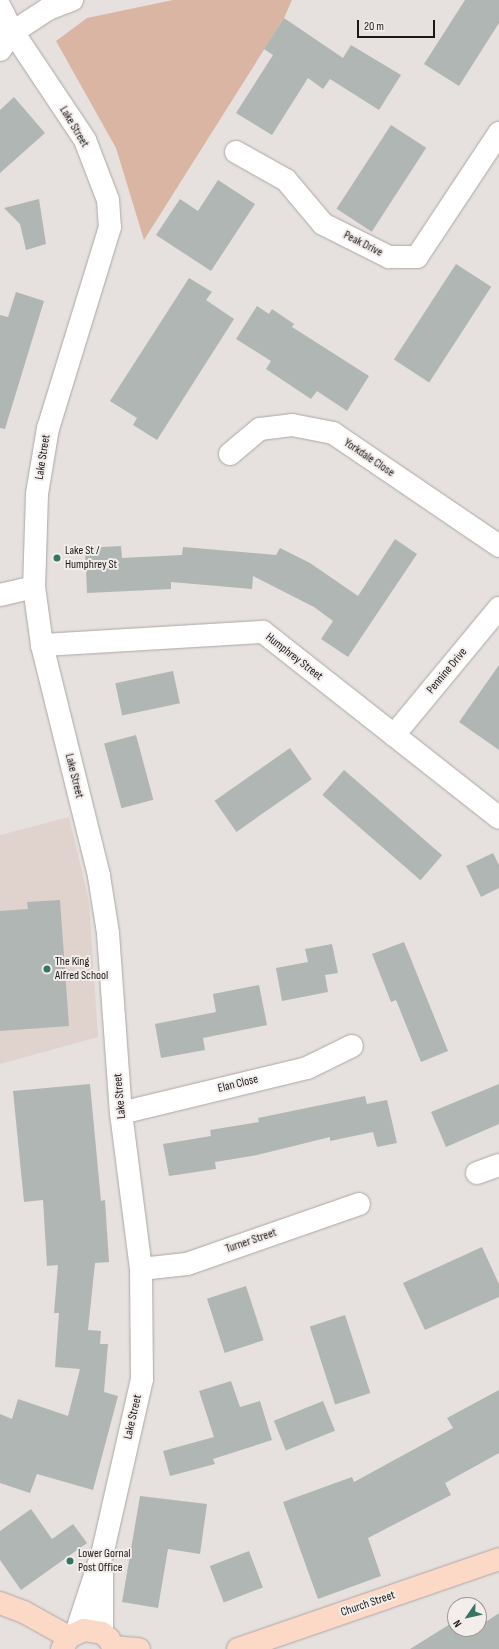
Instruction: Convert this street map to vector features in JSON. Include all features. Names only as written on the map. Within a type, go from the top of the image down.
[{"type":"main road","name":"Church Street","points":[[238,1649],[499,1559]]},
{"type":"main road","points":[[0,1603],[24,1612],[69,1640],[93,1630],[110,1643],[139,1649]]},
{"type":"street","points":[[0,50],[13,32],[48,9],[72,0]]},
{"type":"street","name":"Lake Street","points":[[0,7],[13,32],[85,140],[108,200],[110,227],[48,428],[38,494],[34,588],[42,645],[99,876],[108,933],[121,1113],[141,1269],[142,1379],[103,1551],[69,1640]]},
{"type":"street","name":"Peak Drive","points":[[236,152],[286,180],[323,224],[389,257],[417,257],[499,133]]},
{"type":"street","name":"Yorkdale Close","points":[[230,454],[260,430],[292,425],[333,433],[499,546]]},
{"type":"street","points":[[0,595],[34,588]]},
{"type":"street","name":"Pennine Drive","points":[[394,735],[499,608]]},
{"type":"street","name":"Humphrey Street","points":[[42,645],[263,632],[499,818]]},
{"type":"street","name":"Elan Close","points":[[121,1113],[307,1068],[352,1046]]},
{"type":"street","points":[[477,1173],[499,1165]]},
{"type":"street","name":"Turner Street","points":[[141,1269],[187,1264],[359,1204]]},
{"type":"street","name":"Lake Street","points":[[103,1551],[110,1643]]},
{"type":"shaded area","points":[[173,0],[292,0],[284,18],[144,240],[116,148],[56,41],[87,18]]},
{"type":"shaded area","name":"The King Alfred School","points":[[69,817],[89,901],[98,1037],[0,1064],[0,835]]},
{"type":"building","points":[[465,0],[499,0],[499,23],[459,86],[424,64]]},
{"type":"building","points":[[284,18],[343,58],[351,45],[401,75],[379,110],[330,79],[323,89],[308,78],[272,135],[236,113],[273,55],[264,49]]},
{"type":"building","points":[[14,97],[45,133],[0,173],[0,110]]},
{"type":"building","points":[[391,125],[426,148],[372,232],[337,209]]},
{"type":"building","points":[[218,180],[255,204],[211,271],[156,235],[180,199],[198,211]]},
{"type":"building","points":[[39,199],[46,244],[26,250],[20,224],[4,208]]},
{"type":"building","points":[[456,264],[491,287],[429,382],[394,360]]},
{"type":"building","points":[[189,278],[212,292],[206,300],[234,319],[157,440],[133,425],[137,418],[110,401]]},
{"type":"building","points":[[16,292],[44,301],[5,429],[0,428],[0,315],[8,317]]},
{"type":"building","points":[[257,306],[269,314],[272,309],[294,324],[292,327],[369,376],[347,411],[317,391],[311,399],[266,369],[271,361],[236,339]]},
{"type":"building","points":[[395,539],[417,554],[348,657],[321,639],[333,621],[314,607],[253,576],[252,589],[171,582],[171,589],[87,593],[85,548],[121,546],[122,558],[182,555],[183,547],[276,555],[280,548],[310,563],[358,596]]},
{"type":"building","points":[[499,665],[499,750],[459,722]]},
{"type":"building","points":[[173,671],[180,703],[122,716],[115,683]]},
{"type":"building","points":[[136,735],[153,800],[121,808],[104,744]]},
{"type":"building","points":[[290,748],[312,779],[236,832],[215,801]]},
{"type":"building","points":[[344,770],[442,855],[420,880],[322,795]]},
{"type":"building","points":[[493,853],[499,865],[499,888],[481,897],[466,866]]},
{"type":"building","points":[[60,900],[69,1026],[0,1031],[0,911],[28,909],[27,902]]},
{"type":"building","points":[[404,942],[448,1051],[421,1062],[396,1000],[391,1002],[372,954]]},
{"type":"building","points":[[332,944],[338,973],[325,975],[328,992],[282,1001],[276,968],[308,962],[305,949]]},
{"type":"building","points":[[259,985],[267,1025],[203,1038],[205,1050],[161,1058],[155,1024],[216,1012],[213,994]]},
{"type":"building","points":[[90,1084],[101,1201],[105,1200],[109,1262],[95,1263],[88,1330],[101,1331],[100,1344],[108,1344],[104,1392],[118,1396],[93,1490],[37,1474],[30,1493],[0,1483],[0,1414],[12,1419],[18,1399],[68,1416],[80,1369],[55,1367],[59,1313],[54,1313],[58,1265],[47,1266],[43,1200],[24,1202],[13,1091]]},
{"type":"building","points":[[499,1084],[499,1124],[446,1147],[431,1112]]},
{"type":"building","points":[[365,1096],[367,1104],[387,1100],[397,1143],[377,1147],[373,1132],[330,1141],[330,1137],[257,1155],[215,1162],[216,1169],[169,1176],[163,1144],[211,1136],[210,1130],[259,1122],[258,1118]]},
{"type":"building","points":[[482,1247],[499,1284],[499,1297],[425,1330],[403,1283]]},
{"type":"building","points":[[246,1286],[264,1340],[225,1353],[207,1299]]},
{"type":"building","points":[[345,1315],[370,1393],[335,1404],[310,1326]]},
{"type":"building","points":[[231,1381],[240,1407],[260,1401],[272,1440],[213,1459],[215,1464],[170,1476],[163,1451],[214,1437],[199,1391]]},
{"type":"building","points":[[499,1390],[499,1453],[445,1483],[451,1495],[368,1538],[381,1576],[318,1599],[283,1502],[352,1477],[354,1482],[453,1428],[447,1418]]},
{"type":"building","points":[[323,1401],[335,1431],[286,1451],[274,1421]]},
{"type":"building","points":[[140,1496],[207,1504],[200,1554],[168,1549],[158,1608],[122,1602]]},
{"type":"building","points":[[31,1509],[52,1539],[73,1524],[87,1543],[21,1590],[0,1560],[0,1531]]},
{"type":"building","points":[[249,1551],[263,1587],[224,1602],[210,1566]]},
{"type":"building","points":[[499,1613],[499,1649],[410,1649],[447,1626],[447,1637],[487,1637],[487,1621]]},
{"type":"place","name":"Lake St / Humphrey St","points":[[57,558]]},
{"type":"place","name":"The King Alfred School","points":[[47,969]]},
{"type":"place","name":"Lower Gornal Post Office","points":[[70,1561]]}]
